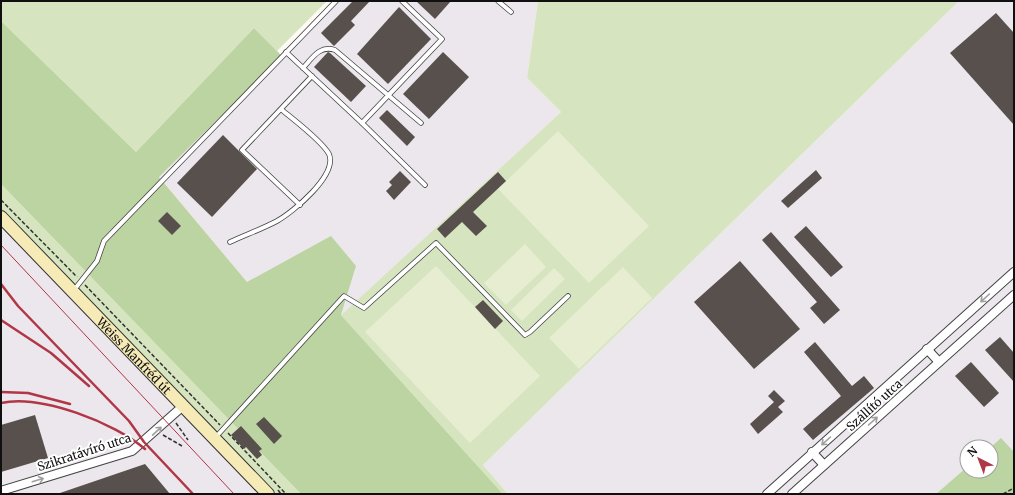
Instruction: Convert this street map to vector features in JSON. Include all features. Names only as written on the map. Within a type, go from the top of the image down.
[{"type":"main road","name":"Weiss Manfréd út","points":[[1,217],[268,494]]},
{"type":"street","name":"Szállító utca","points":[[767,494],[1014,272]]},
{"type":"street","name":"Szállító utca","points":[[792,494],[1014,295]]},
{"type":"street","points":[[927,349],[939,362]]},
{"type":"street","name":"Szikratávíró utca","points":[[1,491],[127,453],[144,442],[184,406]]},
{"type":"street","points":[[812,452],[824,465]]},
{"type":"lane","points":[[72,292],[97,261],[104,241],[336,1]]},
{"type":"lane","points":[[362,123],[442,39],[402,1]]},
{"type":"lane","points":[[498,1],[511,12]]},
{"type":"lane","points":[[303,68],[324,48],[335,50],[421,123]]},
{"type":"lane","points":[[286,52],[362,123],[425,185]]},
{"type":"lane","points":[[300,205],[242,150],[282,110],[312,76]]},
{"type":"lane","points":[[230,242],[278,221],[300,205],[325,178],[329,166],[329,155],[323,146],[282,110]]},
{"type":"lane","points":[[215,438],[321,319],[344,296],[364,308],[436,243],[525,335],[568,296]]},
{"type":"path","points":[[1,200],[206,409],[286,494]]},
{"type":"path","points":[[196,419],[206,409]]},
{"type":"path","points":[[172,427],[176,423],[182,421]]},
{"type":"path","points":[[176,423],[188,440]]},
{"type":"path","points":[[144,442],[163,435],[167,431]]},
{"type":"path","points":[[163,435],[182,446]]},
{"type":"path","points":[[1003,494],[1014,488]]},
{"type":"shaded area","points":[[336,1],[538,1],[527,78],[561,112],[341,315],[356,266],[247,282],[159,177]]},
{"type":"shaded area","points":[[959,1],[1014,1],[1014,452],[1001,439],[999,441],[999,439],[959,439],[959,474],[936,494],[508,494],[483,465]]},
{"type":"shaded area","points":[[1,217],[268,494],[1,494]]},
{"type":"green space","points":[[1,1],[327,1],[277,51],[254,28],[136,152],[1,21]]},
{"type":"green space","points":[[538,1],[959,1],[483,465],[508,494],[503,494],[341,315],[561,112],[527,78]]},
{"type":"green space","points":[[1,21],[136,152],[254,28],[282,56],[159,177],[247,282],[331,236],[356,266],[341,315],[503,494],[301,494],[1,184]]},
{"type":"green space","points":[[558,131],[649,226],[589,283],[498,189]]},
{"type":"green space","points":[[1,184],[301,494],[268,494],[1,217]]},
{"type":"green space","points":[[525,244],[546,267],[506,305],[484,283]]},
{"type":"green space","points":[[436,266],[540,376],[470,443],[365,332]]},
{"type":"green space","points":[[623,267],[652,298],[579,369],[549,338]]},
{"type":"green space","points":[[554,268],[565,279],[522,321],[511,310]]},
{"type":"green space","points":[[1001,438],[1014,452],[1014,494],[936,494],[959,474],[959,479],[999,479],[999,440]]},
{"type":"building","points":[[353,1],[370,1],[351,21],[355,25],[334,46],[321,33]]},
{"type":"building","points":[[416,1],[451,1],[435,19]]},
{"type":"building","points":[[399,7],[431,39],[388,84],[357,54]]},
{"type":"building","points":[[996,13],[1014,33],[1014,125],[950,53]]},
{"type":"building","points":[[328,52],[366,86],[351,102],[314,67]]},
{"type":"building","points":[[443,52],[469,77],[429,119],[403,94]]},
{"type":"building","points":[[387,110],[415,137],[407,146],[379,118]]},
{"type":"building","points":[[223,135],[257,169],[212,217],[177,183]]},
{"type":"building","points":[[816,170],[822,178],[788,208],[781,201]]},
{"type":"building","points":[[400,171],[411,182],[394,200],[386,191],[392,185],[389,182]]},
{"type":"building","points":[[498,172],[506,181],[473,212],[487,226],[476,236],[462,222],[445,238],[437,229]]},
{"type":"building","points":[[167,212],[181,226],[172,235],[158,221]]},
{"type":"building","points":[[806,226],[843,267],[831,277],[794,237]]},
{"type":"building","points":[[771,232],[840,310],[824,324],[810,308],[817,302],[762,240]]},
{"type":"building","points":[[740,261],[800,329],[754,369],[694,302]]},
{"type":"building","points":[[483,300],[503,321],[495,329],[475,307]]},
{"type":"building","points":[[1000,337],[1014,353],[1014,382],[985,350]]},
{"type":"building","points":[[815,342],[852,386],[864,376],[874,388],[813,440],[803,429],[841,396],[804,352]]},
{"type":"building","points":[[971,362],[999,393],[984,407],[955,376]]},
{"type":"building","points":[[774,390],[785,401],[778,407],[783,412],[758,434],[750,424],[774,402],[768,396]]},
{"type":"building","points":[[35,415],[48,458],[1,472],[1,425]]},
{"type":"building","points":[[264,417],[282,436],[274,444],[256,424]]},
{"type":"building","points":[[241,426],[262,449],[259,451],[262,455],[257,459],[246,447],[244,449],[231,435]]},
{"type":"building","points":[[145,464],[170,494],[60,494],[60,493]]},
{"type":"tram line","points":[[1,245],[234,494]]},
{"type":"railway","points":[[1,284],[18,306],[129,421],[144,442],[193,494]]},
{"type":"railway","points":[[1,320],[51,353],[89,386]]},
{"type":"railway","points":[[1,392],[28,393],[70,404]]},
{"type":"railway","points":[[1,403],[17,401],[36,403],[77,413],[115,430],[132,439],[145,449]]}]
